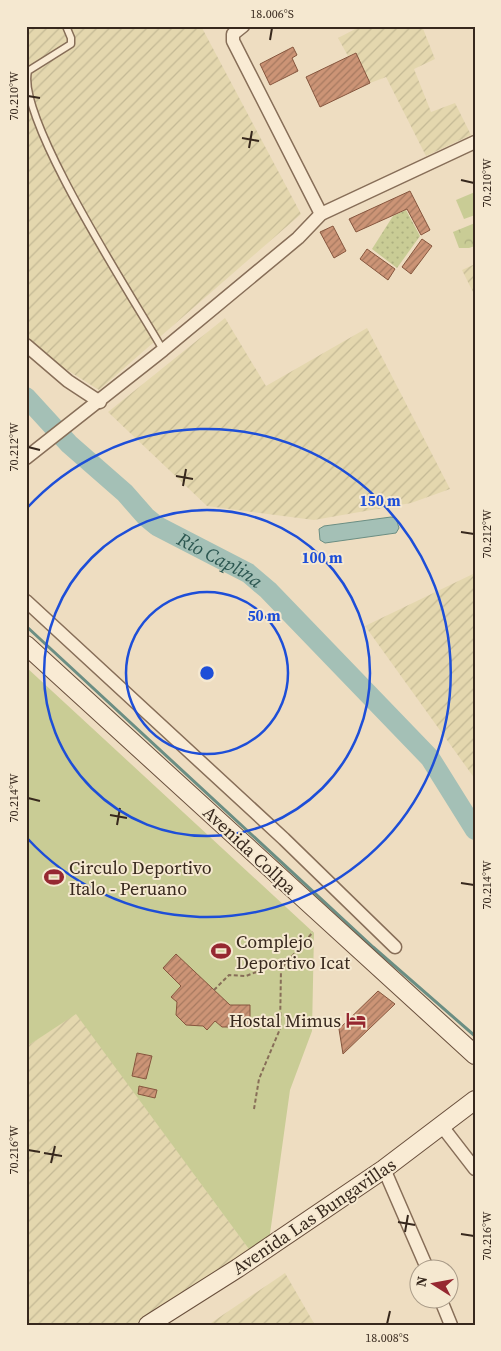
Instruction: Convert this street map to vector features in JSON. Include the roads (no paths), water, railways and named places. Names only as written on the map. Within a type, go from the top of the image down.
[{"type":"main road","name":"Avenida Collpa","points":[[26,645],[475,1055]]},
{"type":"main road","name":"Avenida Las Bungavillas","points":[[148,1325],[238,1268],[384,1169],[475,1100]]},
{"type":"street","points":[[243,26],[233,34],[233,41],[321,214]]},
{"type":"street","points":[[26,458],[100,402],[163,350],[298,238],[321,214],[475,142]]},
{"type":"street","points":[[26,345],[68,381],[100,402]]},
{"type":"street","points":[[26,601],[284,839],[395,947]]},
{"type":"street","points":[[441,1126],[475,1170]]},
{"type":"street","points":[[384,1169],[423,1258]]},
{"type":"street","points":[[444,1308],[451,1325]]},
{"type":"lane","points":[[66,26],[71,38],[71,44],[28,71],[28,89],[36,121],[71,192],[163,350]]},
{"type":"water","points":[[391,517],[396,518],[399,528],[396,533],[325,543],[320,540],[319,529],[324,526]]},
{"type":"waterway","name":"Río Caplina","points":[[26,397],[69,444],[125,493],[146,517],[157,526],[248,573],[268,590],[430,758],[475,830]]},
{"type":"waterway","points":[[26,626],[373,947],[475,1036]]},
{"type":"place","name":"Circulo Deportivo Italo - Peruano","points":[[54,877]]},
{"type":"place","name":"Complejo Deportivo Icat","points":[[221,951]]},
{"type":"place","name":"Hostal Mimus","points":[[356,1020]]}]
